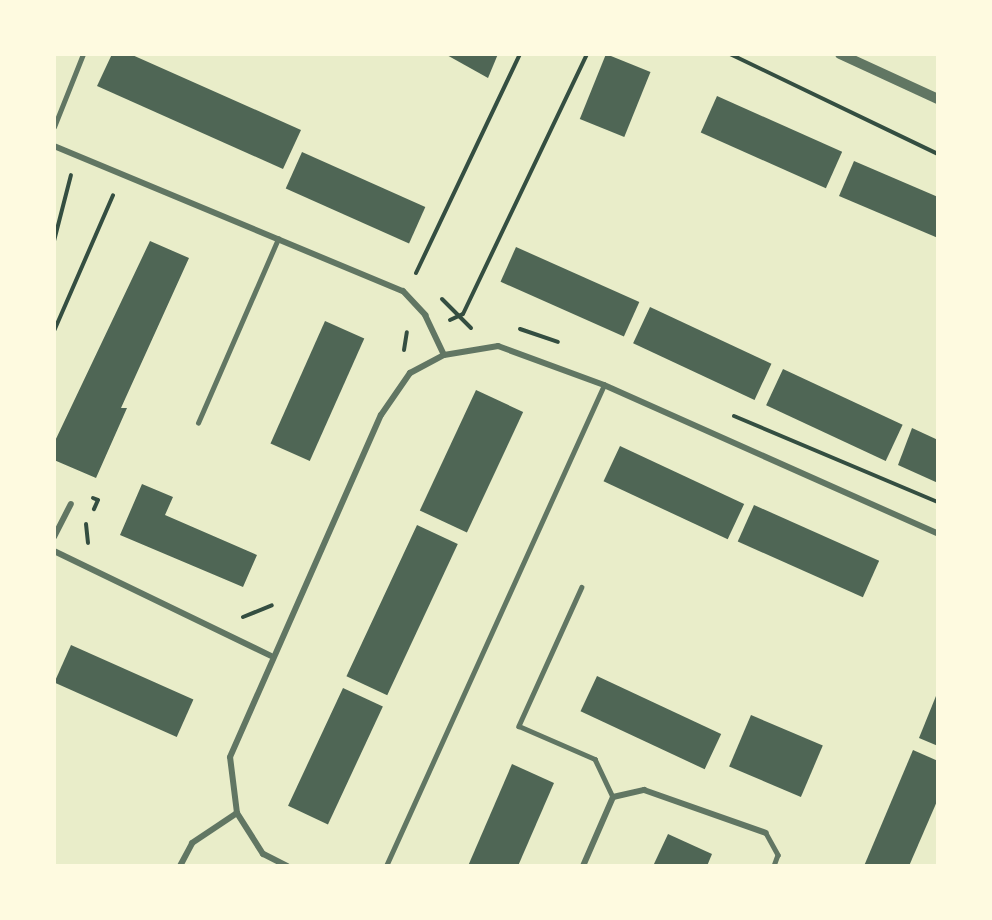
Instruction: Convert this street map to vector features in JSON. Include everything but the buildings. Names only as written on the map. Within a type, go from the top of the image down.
[{"type":"street","points":[[840,54],[938,99]]},
{"type":"street","points":[[54,146],[403,291],[425,315],[444,355]]},
{"type":"street","points":[[287,866],[263,854],[237,813],[230,757],[271,656],[381,416],[410,373],[444,355],[498,346],[604,385],[938,534]]},
{"type":"street","points":[[54,537],[71,504]]},
{"type":"street","points":[[54,551],[271,656]]},
{"type":"street","points":[[583,866],[613,797],[644,790],[766,833]]},
{"type":"street","points":[[180,866],[192,843],[237,813]]},
{"type":"lane","points":[[54,127],[83,54]]},
{"type":"lane","points":[[198,423],[278,239]]},
{"type":"lane","points":[[386,866],[604,385]]},
{"type":"lane","points":[[582,587],[519,726],[595,759],[613,797]]},
{"type":"lane","points":[[766,833],[778,855],[774,866]]},
{"type":"path","points":[[422,284],[414,278],[520,54]]},
{"type":"path","points":[[463,314],[587,54]]},
{"type":"path","points":[[730,54],[938,154]]},
{"type":"path","points":[[54,241],[78,156]]},
{"type":"path","points":[[54,331],[109,198],[118,191]]},
{"type":"path","points":[[438,296],[463,314],[469,328],[478,328]]},
{"type":"path","points":[[400,358],[408,335],[403,323]]},
{"type":"path","points":[[508,327],[562,344]]},
{"type":"path","points":[[728,414],[938,502]]},
{"type":"path","points":[[88,496],[98,500],[86,526],[92,550]]},
{"type":"path","points":[[229,616],[261,612],[277,594]]}]
